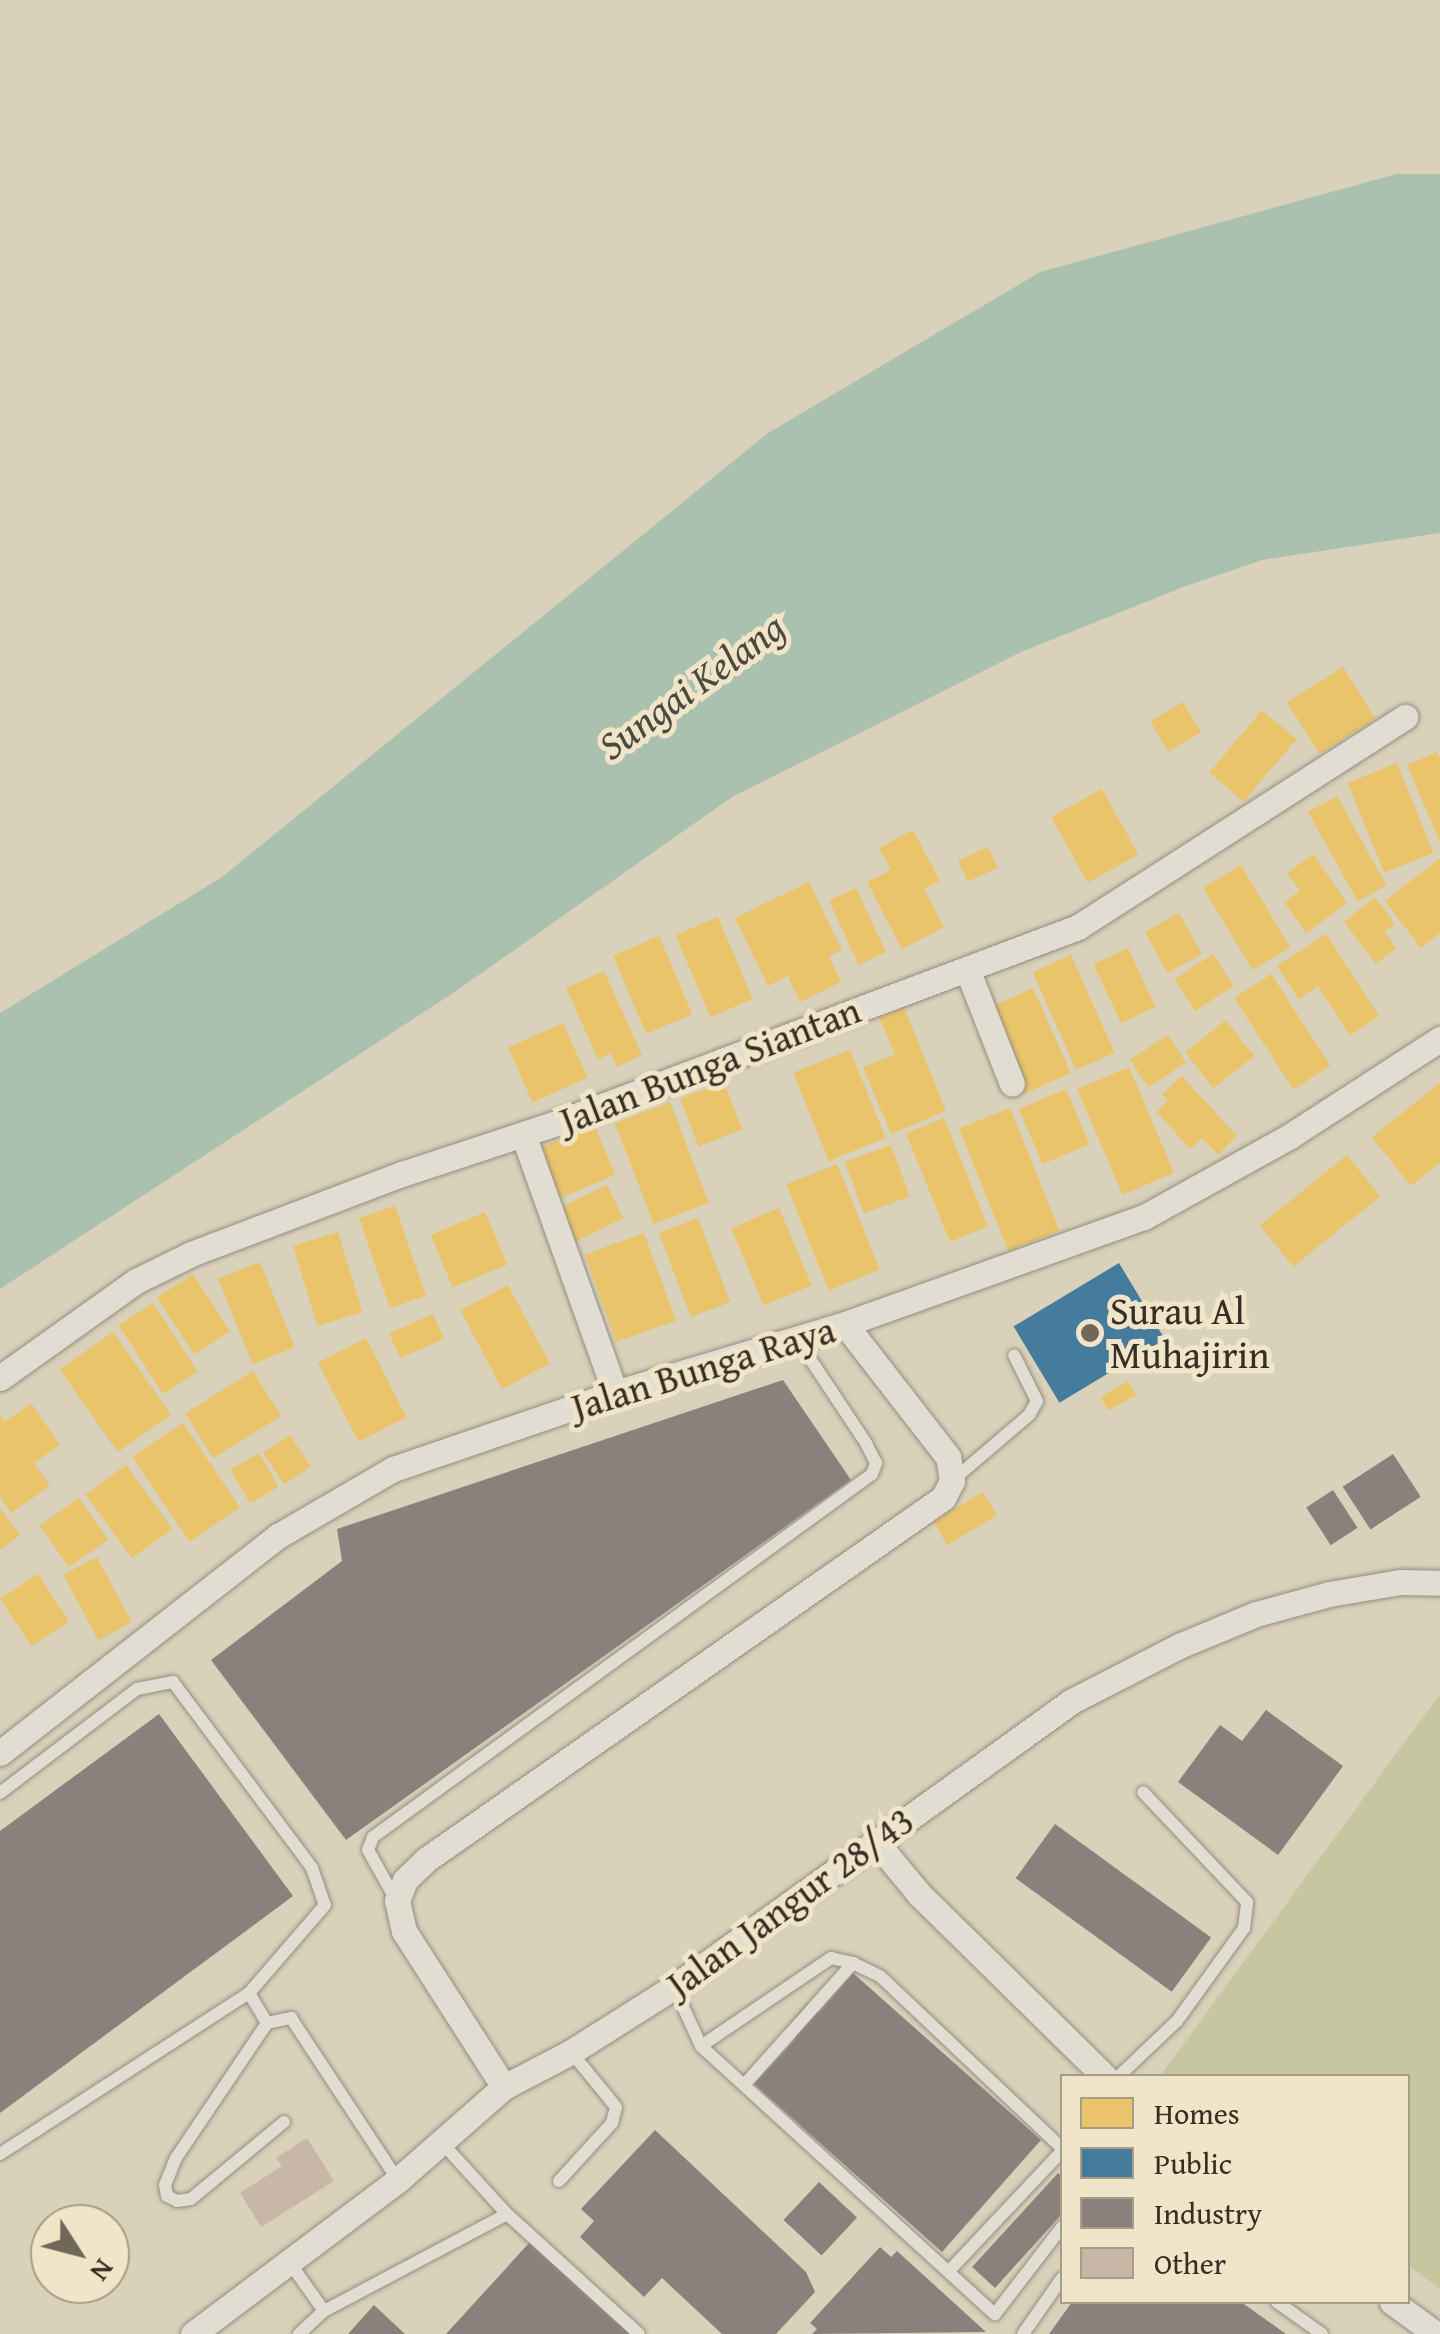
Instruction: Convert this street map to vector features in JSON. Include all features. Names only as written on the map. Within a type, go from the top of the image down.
[{"type":"street","name":"Jalan Bunga Siantan","points":[[0,1378],[136,1281],[190,1254],[1078,927],[1405,717]]},
{"type":"street","points":[[967,969],[1012,1084]]},
{"type":"street","name":"Jalan Bunga Raya","points":[[0,1753],[278,1536],[394,1469],[614,1393],[845,1324],[1144,1217],[1290,1136],[1440,1039]]},
{"type":"street","points":[[523,1134],[614,1393]]},
{"type":"street","points":[[504,2087],[404,1931],[396,1901],[406,1880],[427,1859],[943,1498],[952,1481],[948,1458],[845,1324]]},
{"type":"street","name":"Jalan Jangur 28/43","points":[[195,2334],[398,2180],[504,2087],[674,1988],[877,1843],[969,1771],[1070,1702],[1179,1646],[1256,1614],[1329,1594],[1401,1582],[1440,1583]]},
{"type":"street","points":[[877,1843],[918,1894],[1102,2074]]},
{"type":"street","points":[[1395,2304],[1436,2334]]},
{"type":"lane","points":[[396,1901],[368,1850],[373,1837],[872,1474],[876,1463],[866,1443],[797,1339]]},
{"type":"lane","points":[[952,1481],[1029,1415],[1037,1401],[1014,1355]]},
{"type":"lane","points":[[0,1793],[137,1689],[173,1682],[312,1868],[325,1905],[250,1992],[0,2154]]},
{"type":"lane","points":[[1121,2074],[1177,2021],[1244,1928],[1247,1902],[1142,1792]]},
{"type":"lane","points":[[701,2046],[831,1958],[854,1963],[880,1976],[1060,2148]]},
{"type":"lane","points":[[744,2086],[854,1963]]},
{"type":"lane","points":[[674,1988],[701,2046],[996,2314],[1060,2230]]},
{"type":"lane","points":[[250,1992],[267,2023]]},
{"type":"lane","points":[[284,2122],[191,2199],[177,2202],[167,2196],[164,2184],[176,2158],[267,2023],[290,2018],[398,2180]]},
{"type":"lane","points":[[559,2180],[612,2123],[616,2107],[570,2052]]},
{"type":"lane","points":[[443,2144],[507,2214],[640,2334]]},
{"type":"lane","points":[[948,2272],[1060,2152]]},
{"type":"lane","points":[[299,2334],[324,2311],[507,2214]]},
{"type":"lane","points":[[290,2263],[324,2311]]},
{"type":"lane","points":[[1023,2334],[1060,2281]]},
{"type":"lane","points":[[1280,2304],[1322,2334]]},
{"type":"shaded area","points":[[1440,1694],[1440,2289],[1410,2266],[1410,2074],[1161,2074]]},
{"type":"water","name":"Sungai Kelang","points":[[1397,174],[1440,174],[1440,533],[1262,560],[1186,586],[1021,652],[732,797],[456,991],[0,1289],[0,1013],[222,877],[768,433],[1040,272]]},
{"type":"building: Homes","points":[[1343,667],[1375,719],[1319,754],[1287,702]]},
{"type":"building: Homes","points":[[1183,702],[1201,732],[1168,752],[1150,722]]},
{"type":"building: Homes","points":[[1262,710],[1296,739],[1244,802],[1209,773]]},
{"type":"building: Homes","points":[[1437,752],[1440,758],[1440,842],[1407,765]]},
{"type":"building: Homes","points":[[1397,763],[1433,853],[1384,873],[1348,783]]},
{"type":"building: Homes","points":[[1102,789],[1138,855],[1088,883],[1051,817]]},
{"type":"building: Homes","points":[[1337,796],[1386,885],[1358,901],[1308,812]]},
{"type":"building: Homes","points":[[913,830],[940,881],[924,889],[944,927],[902,949],[867,882],[891,870],[879,848]]},
{"type":"building: Homes","points":[[988,847],[998,868],[968,882],[958,861]]},
{"type":"building: Homes","points":[[1313,854],[1347,903],[1306,933],[1284,902],[1300,891],[1287,873]]},
{"type":"building: Homes","points":[[1440,858],[1440,933],[1421,948],[1385,901]]},
{"type":"building: Homes","points":[[1241,865],[1290,947],[1253,970],[1203,888]]},
{"type":"building: Homes","points":[[809,882],[842,950],[829,956],[841,982],[800,1002],[788,976],[768,986],[735,918]]},
{"type":"building: Homes","points":[[856,888],[886,952],[859,965],[829,901]]},
{"type":"building: Homes","points":[[1375,897],[1395,924],[1385,932],[1396,948],[1376,964],[1344,922]]},
{"type":"building: Homes","points":[[1179,913],[1202,954],[1168,973],[1145,932]]},
{"type":"building: Homes","points":[[718,917],[753,999],[710,1017],[676,935]]},
{"type":"building: Homes","points":[[1326,934],[1379,1016],[1350,1035],[1318,986],[1299,999],[1277,966]]},
{"type":"building: Homes","points":[[659,936],[692,1014],[646,1034],[613,956]]},
{"type":"building: Homes","points":[[1128,948],[1155,1007],[1121,1023],[1094,964]]},
{"type":"building: Homes","points":[[1213,954],[1234,986],[1195,1011],[1174,979]]},
{"type":"building: Homes","points":[[1071,955],[1115,1053],[1076,1070],[1033,972]]},
{"type":"building: Homes","points":[[604,971],[642,1055],[617,1067],[611,1053],[598,1059],[566,988]]},
{"type":"building: Homes","points":[[1271,974],[1330,1065],[1293,1089],[1234,998]]},
{"type":"building: Homes","points":[[1033,988],[1071,1073],[1022,1095],[985,1010]]},
{"type":"building: Homes","points":[[904,1007],[946,1111],[891,1134],[863,1067],[895,1054],[879,1018]]},
{"type":"building: Homes","points":[[1226,1020],[1254,1056],[1213,1088],[1185,1052]]},
{"type":"building: Homes","points":[[563,1023],[587,1078],[533,1102],[508,1047]]},
{"type":"building: Homes","points":[[1168,1035],[1186,1063],[1148,1087],[1130,1060]]},
{"type":"building: Homes","points":[[850,1050],[886,1138],[829,1161],[793,1073]]},
{"type":"building: Homes","points":[[1129,1067],[1174,1173],[1122,1195],[1077,1089]]},
{"type":"building: Homes","points":[[1182,1076],[1237,1136],[1218,1155],[1202,1138],[1190,1149],[1157,1112],[1168,1101],[1162,1094]]},
{"type":"building: Homes","points":[[724,1082],[742,1130],[698,1146],[680,1099]]},
{"type":"building: Homes","points":[[1440,1083],[1440,1163],[1411,1186],[1372,1137]]},
{"type":"building: Homes","points":[[1066,1089],[1089,1144],[1042,1164],[1019,1109]]},
{"type":"building: Homes","points":[[670,1102],[709,1203],[654,1224],[615,1123]]},
{"type":"building: Homes","points":[[1010,1108],[1059,1230],[1008,1251],[959,1129]]},
{"type":"building: Homes","points":[[944,1118],[988,1226],[950,1242],[906,1133]]},
{"type":"building: Homes","points":[[594,1125],[615,1175],[556,1200],[535,1150]]},
{"type":"building: Homes","points":[[891,1145],[910,1197],[864,1213],[845,1162]]},
{"type":"building: Homes","points":[[1347,1155],[1380,1196],[1293,1267],[1260,1225]]},
{"type":"building: Homes","points":[[837,1164],[880,1270],[829,1290],[786,1185]]},
{"type":"building: Homes","points":[[607,1185],[623,1218],[572,1243],[556,1210]]},
{"type":"building: Homes","points":[[395,1206],[426,1296],[390,1308],[359,1218]]},
{"type":"building: Homes","points":[[779,1208],[812,1285],[764,1306],[731,1228]]},
{"type":"building: Homes","points":[[485,1212],[507,1264],[453,1288],[431,1235]]},
{"type":"building: Homes","points":[[698,1218],[730,1302],[691,1317],[659,1233]]},
{"type":"building: Homes","points":[[338,1232],[363,1312],[318,1326],[293,1246]]},
{"type":"building: Homes","points":[[644,1233],[676,1320],[617,1342],[585,1255]]},
{"type":"building: Homes","points":[[260,1262],[294,1347],[253,1364],[218,1279]]},
{"type":"building: Homes","points":[[193,1274],[230,1331],[194,1354],[157,1297]]},
{"type":"building: Homes","points":[[508,1285],[550,1364],[502,1389],[460,1310]]},
{"type":"building: Homes","points":[[153,1303],[198,1372],[163,1394],[119,1325]]},
{"type":"building: Homes","points":[[433,1314],[444,1339],[400,1358],[389,1334]]},
{"type":"building: Homes","points":[[113,1332],[171,1415],[118,1452],[60,1369]]},
{"type":"building: Homes","points":[[366,1338],[406,1417],[358,1442],[318,1363]]},
{"type":"building: Homes","points":[[253,1371],[281,1416],[213,1458],[185,1413]]},
{"type":"building: Homes","points":[[1128,1381],[1136,1395],[1108,1411],[1100,1397]]},
{"type":"building: Homes","points":[[31,1403],[60,1445],[34,1463],[50,1486],[11,1513],[0,1496],[0,1414],[5,1422]]},
{"type":"building: Homes","points":[[183,1423],[240,1508],[189,1542],[132,1457]]},
{"type":"building: Homes","points":[[290,1435],[311,1467],[284,1484],[263,1452]]},
{"type":"building: Homes","points":[[259,1453],[278,1487],[250,1503],[230,1470]]},
{"type":"building: Homes","points":[[126,1465],[172,1529],[132,1558],[86,1494]]},
{"type":"building: Homes","points":[[983,1492],[997,1515],[947,1545],[933,1522]]},
{"type":"building: Homes","points":[[79,1498],[108,1540],[69,1567],[40,1526]]},
{"type":"building: Homes","points":[[0,1508],[20,1535],[0,1550]]},
{"type":"building: Homes","points":[[97,1557],[132,1622],[98,1640],[63,1575]]},
{"type":"building: Homes","points":[[38,1574],[69,1622],[31,1646],[0,1599]]},
{"type":"building: Public","name":"Surau Al Muhajirin","points":[[1119,1263],[1165,1339],[1059,1403],[1014,1326]]},
{"type":"building: Industry","points":[[783,1380],[851,1480],[346,1840],[211,1660],[342,1561],[337,1529]]},
{"type":"building: Industry","points":[[1393,1454],[1421,1497],[1370,1529],[1343,1487]]},
{"type":"building: Industry","points":[[1333,1490],[1358,1528],[1331,1545],[1306,1507]]},
{"type":"building: Industry","points":[[1266,1710],[1343,1766],[1278,1855],[1178,1782],[1220,1725],[1242,1741]]},
{"type":"building: Industry","points":[[159,1714],[293,1896],[0,2113],[0,1831]]},
{"type":"building: Industry","points":[[1055,1824],[1211,1937],[1172,1992],[1016,1878]]},
{"type":"building: Industry","points":[[853,1973],[1041,2140],[942,2252],[754,2084],[796,2038],[785,2029],[808,2003],[819,2012]]},
{"type":"building: Industry","points":[[655,2130],[806,2272],[815,2292],[776,2334],[722,2334],[662,2278],[644,2297],[580,2237],[594,2221],[581,2209]]},
{"type":"building: Industry","points":[[1058,2173],[1060,2216],[995,2288],[972,2267]]},
{"type":"building: Industry","points":[[819,2182],[857,2217],[822,2255],[784,2220]]},
{"type":"building: Industry","points":[[530,2242],[631,2334],[446,2334]]},
{"type":"building: Industry","points":[[880,2247],[891,2257],[897,2251],[986,2332],[812,2334],[817,2329],[810,2323]]},
{"type":"building: Industry","points":[[1071,2304],[1244,2304],[1286,2334],[1049,2334]]},
{"type":"building: Industry","points":[[374,2305],[405,2334],[348,2334]]},
{"type":"building: Other","points":[[307,2138],[334,2181],[261,2227],[240,2193],[282,2166],[276,2158]]},
{"type":"place","name":"Surau Al Muhajirin","points":[[1090,1333]]}]
